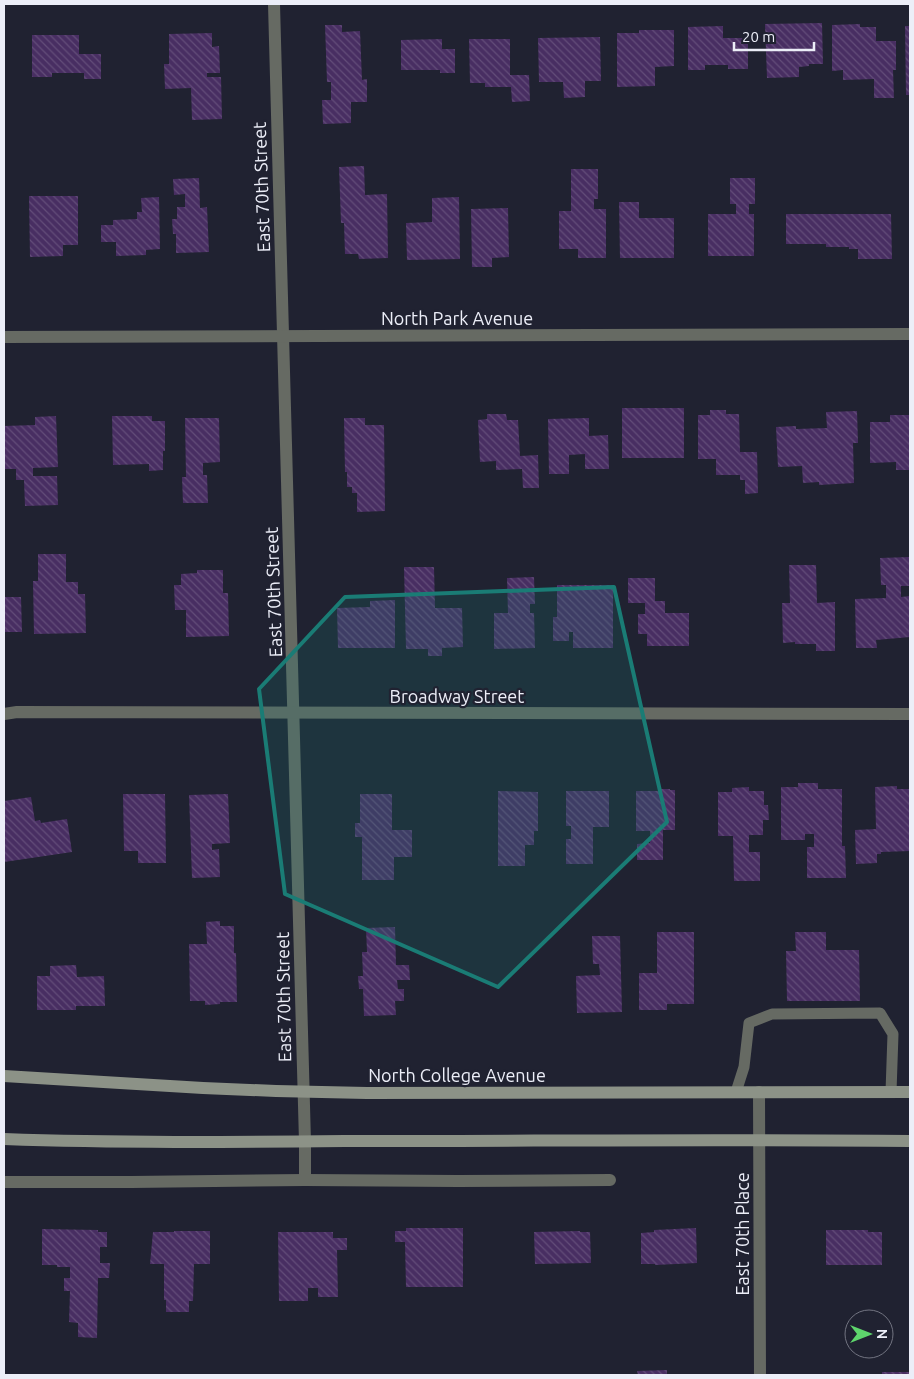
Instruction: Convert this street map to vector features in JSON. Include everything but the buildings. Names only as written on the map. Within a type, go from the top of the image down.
[{"type":"main road","name":"North College Avenue","points":[[4,1076],[212,1088],[368,1093],[910,1092]]},
{"type":"main road","points":[[4,1139],[305,1142],[606,1140],[910,1141]]},
{"type":"street","name":"East 70th Street","points":[[274,4],[305,1180]]},
{"type":"street","name":"North Park Avenue","points":[[4,337],[910,334]]},
{"type":"street","name":"Broadway Street","points":[[4,714],[17,712],[910,714]]},
{"type":"street","name":"East 70th Place","points":[[759,1092],[760,1375]]},
{"type":"street","points":[[4,1182],[610,1180]]},
{"type":"lane","points":[[736,1092],[744,1067],[749,1023],[772,1014],[870,1013],[880,1013],[893,1034],[891,1092]]},
{"type":"highlighted area","points":[[614,587],[667,822],[498,987],[285,894],[259,689],[345,597]]}]
